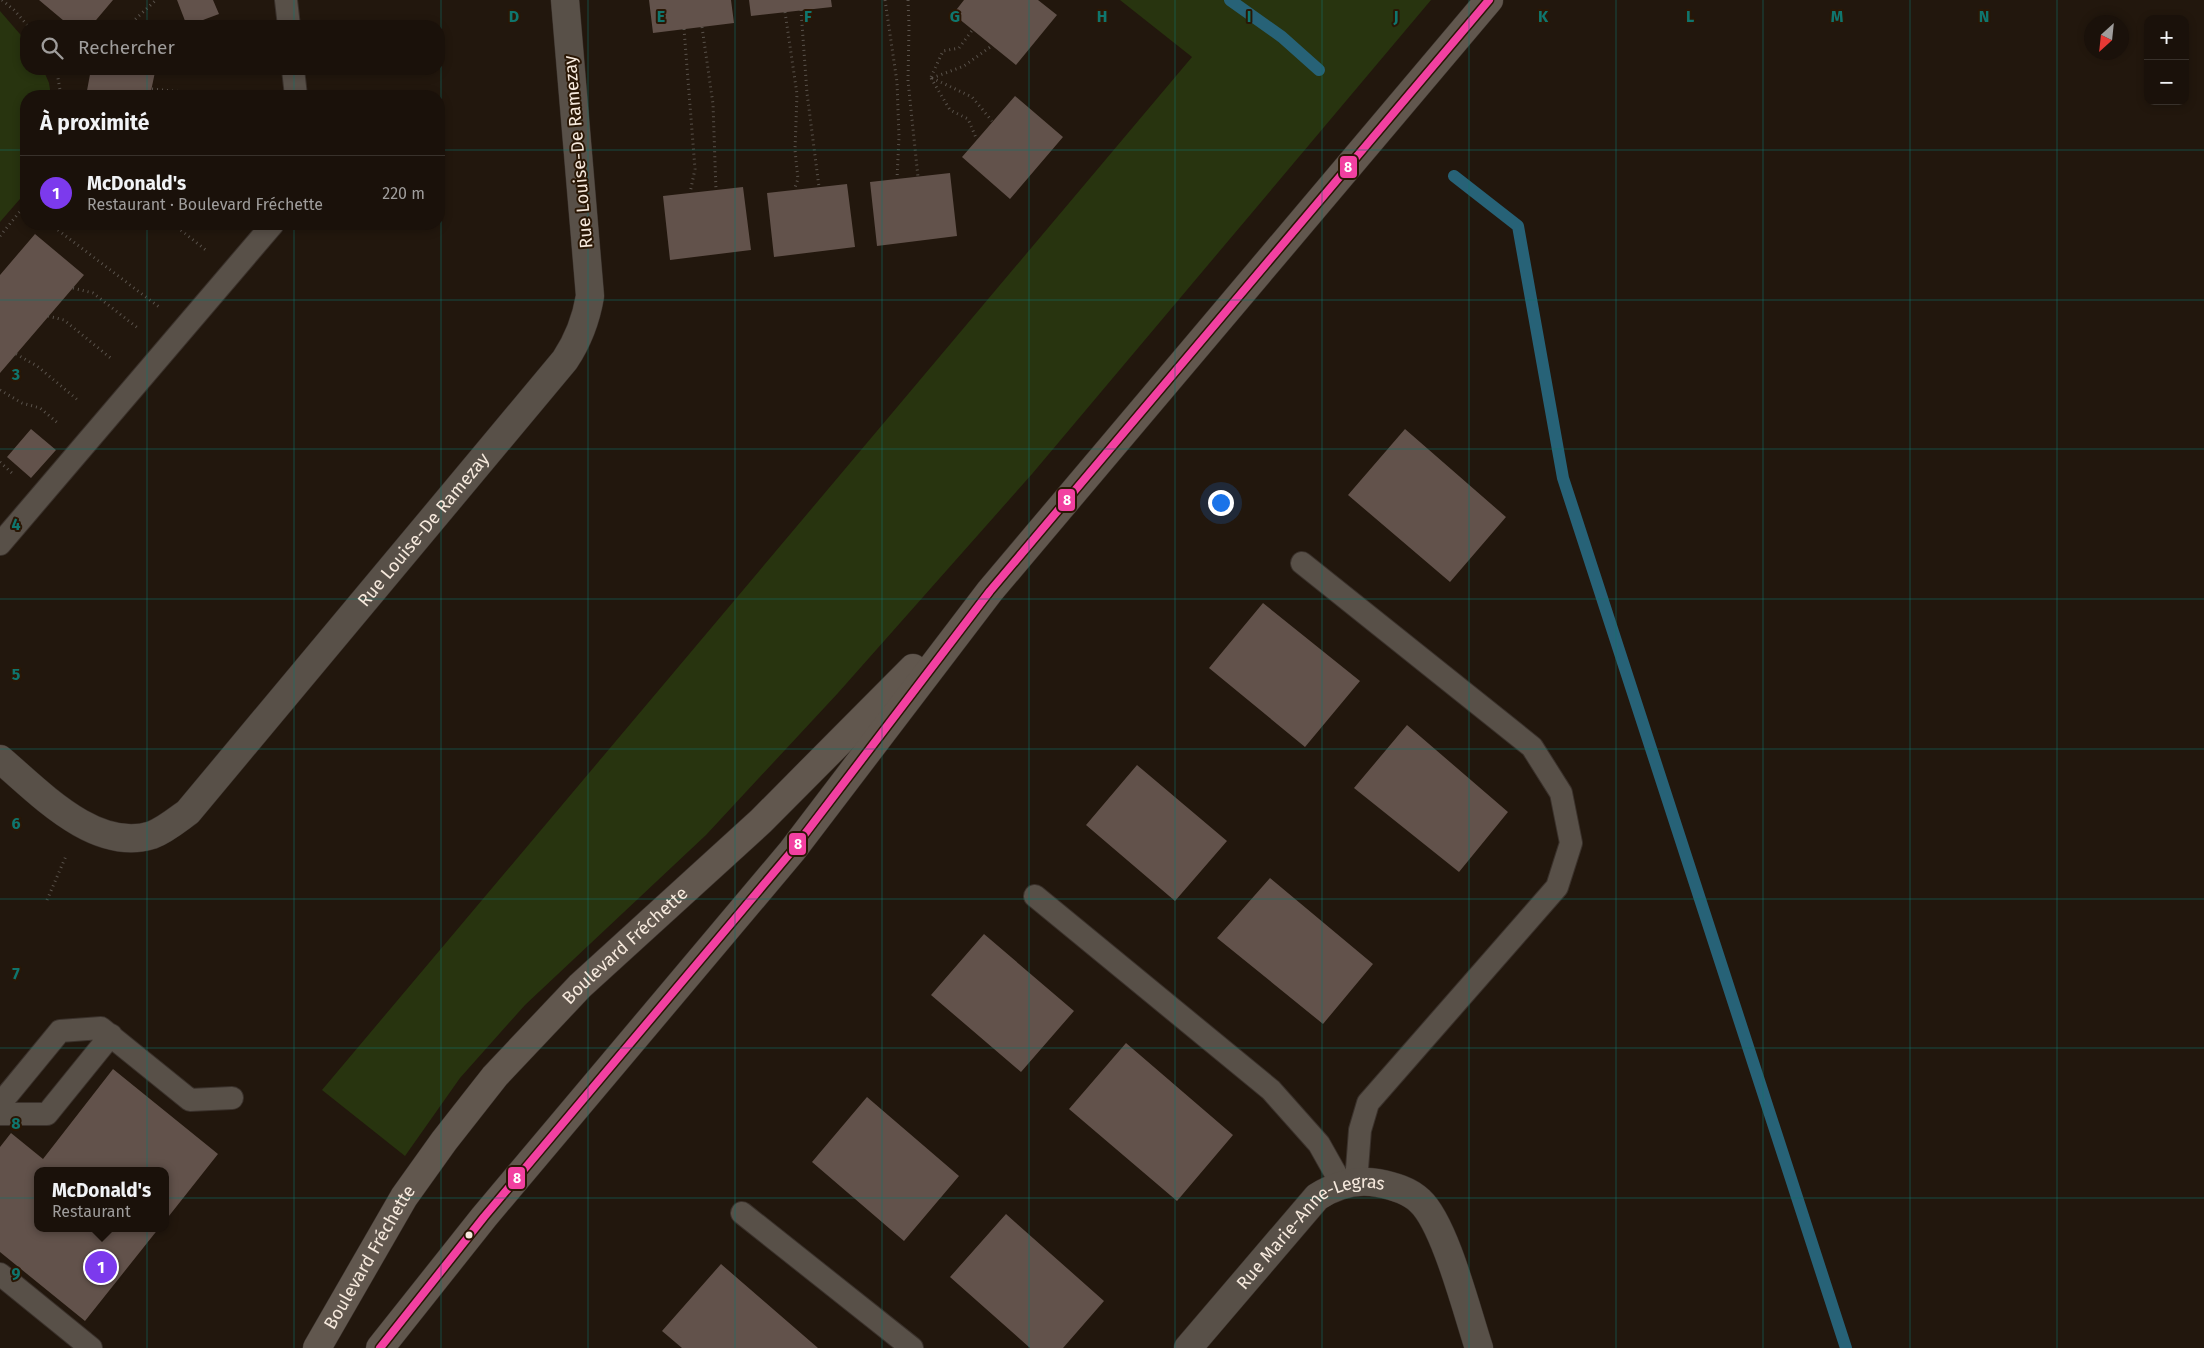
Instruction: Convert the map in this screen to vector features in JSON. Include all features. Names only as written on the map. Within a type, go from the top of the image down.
[{"type":"main road","name":"Boulevard Fréchette","points":[[380,1348],[484,1218],[792,852],[990,590],[1488,0]]},
{"type":"main road","name":"Boulevard Fréchette","points":[[317,1348],[404,1197],[444,1141],[495,1076],[580,986],[761,822],[990,590]]},
{"type":"street","name":"Rue Louise-De Ramezay","points":[[0,759],[80,823],[107,835],[130,837],[152,835],[172,824],[188,812],[565,360],[578,342],[590,296],[565,0]]},
{"type":"street","name":"Rue Marie-Anne-Legras","points":[[1188,1348],[1309,1205],[1328,1190],[1349,1184],[1368,1182],[1400,1189],[1419,1200],[1427,1209],[1443,1240],[1480,1348]]},
{"type":"lane","points":[[286,0],[288,20]]},
{"type":"lane","points":[[294,75],[295,90]]},
{"type":"lane","points":[[0,544],[268,230]]},
{"type":"lane","points":[[1302,563],[1532,747],[1561,794],[1570,843],[1557,887],[1368,1103],[1360,1130],[1349,1184]]},
{"type":"lane","points":[[1035,896],[1272,1090],[1319,1144],[1349,1184]]},
{"type":"lane","points":[[0,1104],[60,1031],[102,1028],[190,1100],[232,1098]]},
{"type":"lane","points":[[0,1114],[47,1114],[111,1035]]},
{"type":"lane","points":[[742,1213],[912,1348]]},
{"type":"lane","points":[[0,1274],[91,1348]]},
{"type":"path","points":[[2,0],[23,20]]},
{"type":"path","points":[[134,20],[156,0]]},
{"type":"path","points":[[885,0],[897,82],[899,137],[897,179]]},
{"type":"path","points":[[908,0],[908,81],[918,177]]},
{"type":"path","points":[[801,10],[807,93],[819,187]]},
{"type":"path","points":[[785,12],[797,94],[795,150],[798,179],[794,190]]},
{"type":"path","points":[[702,27],[713,104],[716,191]]},
{"type":"path","points":[[684,29],[695,169],[690,193]]},
{"type":"path","points":[[931,78],[943,51],[959,48],[973,29]]},
{"type":"path","points":[[931,78],[964,66],[992,45]]},
{"type":"path","points":[[56,75],[60,90]]},
{"type":"path","points":[[931,78],[972,96],[992,121]]},
{"type":"path","points":[[931,78],[950,110],[968,119],[977,140]]},
{"type":"path","points":[[152,89],[163,90]]},
{"type":"path","points":[[0,236],[20,212]]},
{"type":"path","points":[[58,230],[184,328]]},
{"type":"path","points":[[180,230],[232,272]]},
{"type":"path","points":[[72,288],[93,293],[165,350]]},
{"type":"path","points":[[48,316],[64,320],[138,381]]},
{"type":"path","points":[[16,354],[37,366],[104,422]]},
{"type":"path","points":[[0,390],[22,403],[40,408],[84,446]]},
{"type":"path","points":[[47,900],[80,823]]},
{"type":"green space","points":[[1120,0],[1431,0],[1032,474],[838,693],[706,835],[525,1005],[460,1078],[405,1156],[322,1090],[1192,57]]},
{"type":"green space","points":[[0,11],[20,34],[20,75],[46,75],[50,90],[20,90],[20,199],[0,222]]},
{"type":"building","points":[[39,0],[113,0],[96,20],[63,20]]},
{"type":"building","points":[[177,0],[213,0],[219,14],[203,20],[185,20]]},
{"type":"building","points":[[649,0],[731,0],[734,23],[653,33]]},
{"type":"building","points":[[749,0],[831,0],[832,7],[751,16]]},
{"type":"building","points":[[964,0],[1038,0],[1057,15],[1016,65],[953,14]]},
{"type":"building","points":[[90,75],[154,75],[151,90],[87,90]]},
{"type":"building","points":[[1015,96],[1063,137],[1010,199],[962,157]]},
{"type":"building","points":[[950,173],[957,236],[877,246],[870,182]]},
{"type":"building","points":[[847,184],[855,247],[774,257],[767,193]]},
{"type":"building","points":[[743,187],[751,250],[670,260],[663,196]]},
{"type":"building","points":[[35,234],[84,275],[0,373],[0,275]]},
{"type":"building","points":[[31,429],[56,450],[31,478],[7,457]]},
{"type":"building","points":[[1405,429],[1506,517],[1450,582],[1348,495]]},
{"type":"building","points":[[1263,603],[1360,681],[1305,747],[1209,668]]},
{"type":"building","points":[[1407,725],[1508,812],[1459,872],[1354,788]]},
{"type":"building","points":[[1137,765],[1227,841],[1175,901],[1086,825]]},
{"type":"building","points":[[1270,878],[1373,964],[1323,1024],[1217,938]]},
{"type":"building","points":[[984,934],[1074,1011],[1021,1072],[931,995]]},
{"type":"building","points":[[1126,1043],[1233,1135],[1177,1201],[1069,1109]]},
{"type":"building","points":[[113,1069],[218,1154],[169,1216],[169,1167],[34,1167],[34,1232],[156,1232],[85,1321],[0,1252],[0,1147],[11,1133],[43,1159]]},
{"type":"building","points":[[867,1097],[959,1176],[904,1241],[812,1162]]},
{"type":"building","points":[[1006,1214],[1104,1301],[1063,1348],[1030,1348],[950,1277]]},
{"type":"building","points":[[721,1264],[818,1348],[682,1348],[662,1331]]},
{"type":"waterway","points":[[1230,0],[1282,37],[1319,70]]},
{"type":"waterway","points":[[1454,176],[1518,226],[1563,478],[1846,1348]]},
{"type":"transit line","name":"8","points":[[380,1348],[484,1217],[792,851],[990,591],[1489,0]]},
{"type":"place","name":"McDonald's","points":[[101,1267]]}]
